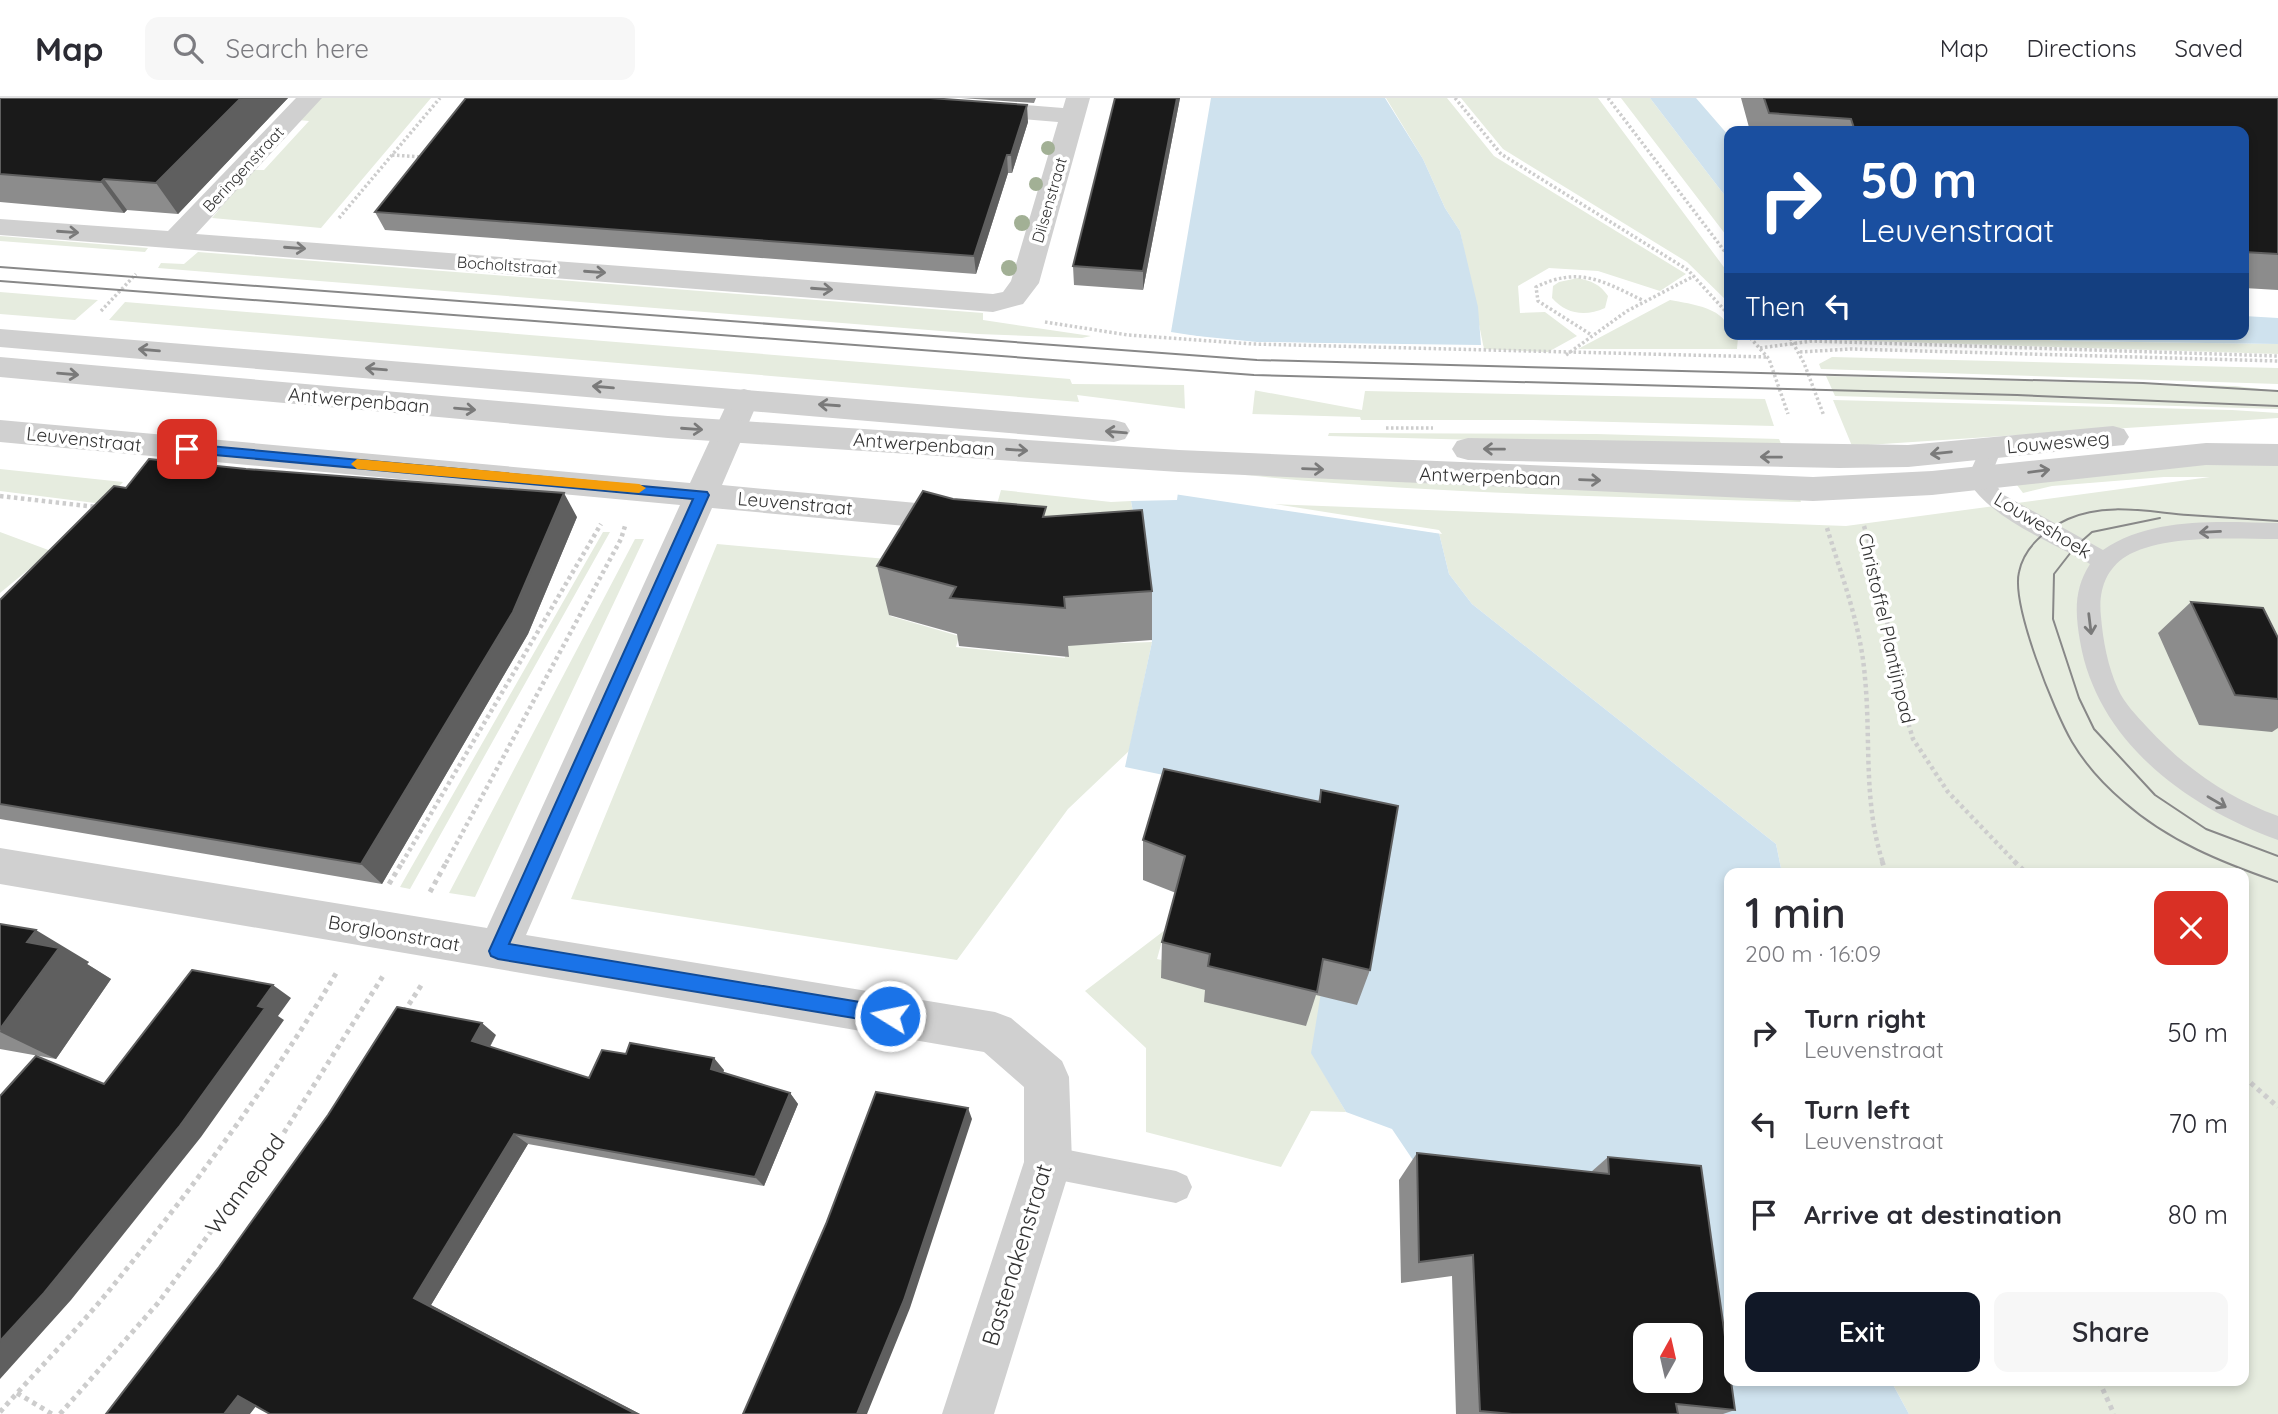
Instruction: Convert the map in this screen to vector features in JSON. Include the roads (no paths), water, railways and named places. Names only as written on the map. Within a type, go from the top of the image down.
[{"type":"street","name":"Beringenstraat","points":[[176,239],[310,98]]},
{"type":"street","points":[[950,107],[1076,107]]},
{"type":"street","name":"Dilsenstraat","points":[[1013,298],[1025,284],[1076,107]]},
{"type":"street","name":"Bocholtstraat","points":[[0,227],[993,303],[1013,298]]},
{"type":"street","name":"Antwerpenbaan","points":[[0,338],[744,399],[1181,450]]},
{"type":"street","name":"Antwerpenbaan","points":[[0,368],[730,431],[1181,450],[1813,489],[1844,472]]},
{"type":"street","points":[[498,951],[744,399]]},
{"type":"street","name":"Louwesweg","points":[[1844,472],[1908,456],[2077,439],[2278,428]]},
{"type":"street","name":"Leuvenstraat","points":[[0,431],[628,488],[700,498],[962,519]]},
{"type":"street","name":"Louwesweg","points":[[1844,472],[1978,479],[2110,462],[2206,454],[2278,455]]},
{"type":"street","name":"Borgloonstraat","points":[[0,866],[995,1033]]},
{"type":"street","name":"Bastenakenstraat","points":[[968,1414],[1048,1162],[1046,1077],[995,1033]]},
{"type":"lane","name":"Louweshoek","points":[[1991,448],[1978,479],[1996,501],[2106,562]]},
{"type":"lane","name":"Louweshoek","points":[[2278,531],[2175,535],[2138,542],[2120,550],[2096,572],[2086,599],[2093,651],[2109,697],[2132,727],[2164,763],[2182,778],[2228,808],[2278,828]]},
{"type":"lane","points":[[1048,1162],[1176,1187]]},
{"type":"water","points":[[1211,98],[1385,98],[1423,159],[1445,208],[1460,231],[1478,307],[1481,345],[1257,342],[1239,502],[1439,533],[1449,574],[1472,604],[1776,844],[1781,868],[1724,868],[1724,1386],[1894,1386],[1909,1414],[1711,1414],[1703,1352],[1703,1323],[1699,1323],[1682,1188],[1421,1172],[1392,1129],[1346,1112],[1311,1053],[1328,950],[1236,790],[1125,767],[1152,642],[1131,501],[1177,500],[1192,385],[1203,337],[1171,332]]},
{"type":"water","points":[[1650,98],[1696,98],[1724,130],[1724,194]]},
{"type":"water","points":[[2249,316],[2278,318],[2278,344],[2048,340],[2249,340]]},
{"type":"tram line","points":[[0,267],[1257,360],[2143,383],[2278,391]]},
{"type":"tram line","points":[[0,281],[1254,375],[2017,395],[2278,406]]},
{"type":"tram line","points":[[2240,868],[2197,850],[2141,816],[2095,774],[2083,758],[2055,707],[2036,658],[2021,608],[2019,572],[2031,547],[2052,528],[2068,519],[2097,511],[2112,509],[2278,521]]},
{"type":"tram line","points":[[2160,518],[2092,532],[2075,547],[2054,574],[2053,619],[2079,698],[2094,729],[2155,795],[2206,829],[2278,856]]},
{"type":"tram line","points":[[2249,871],[2278,882]]}]
